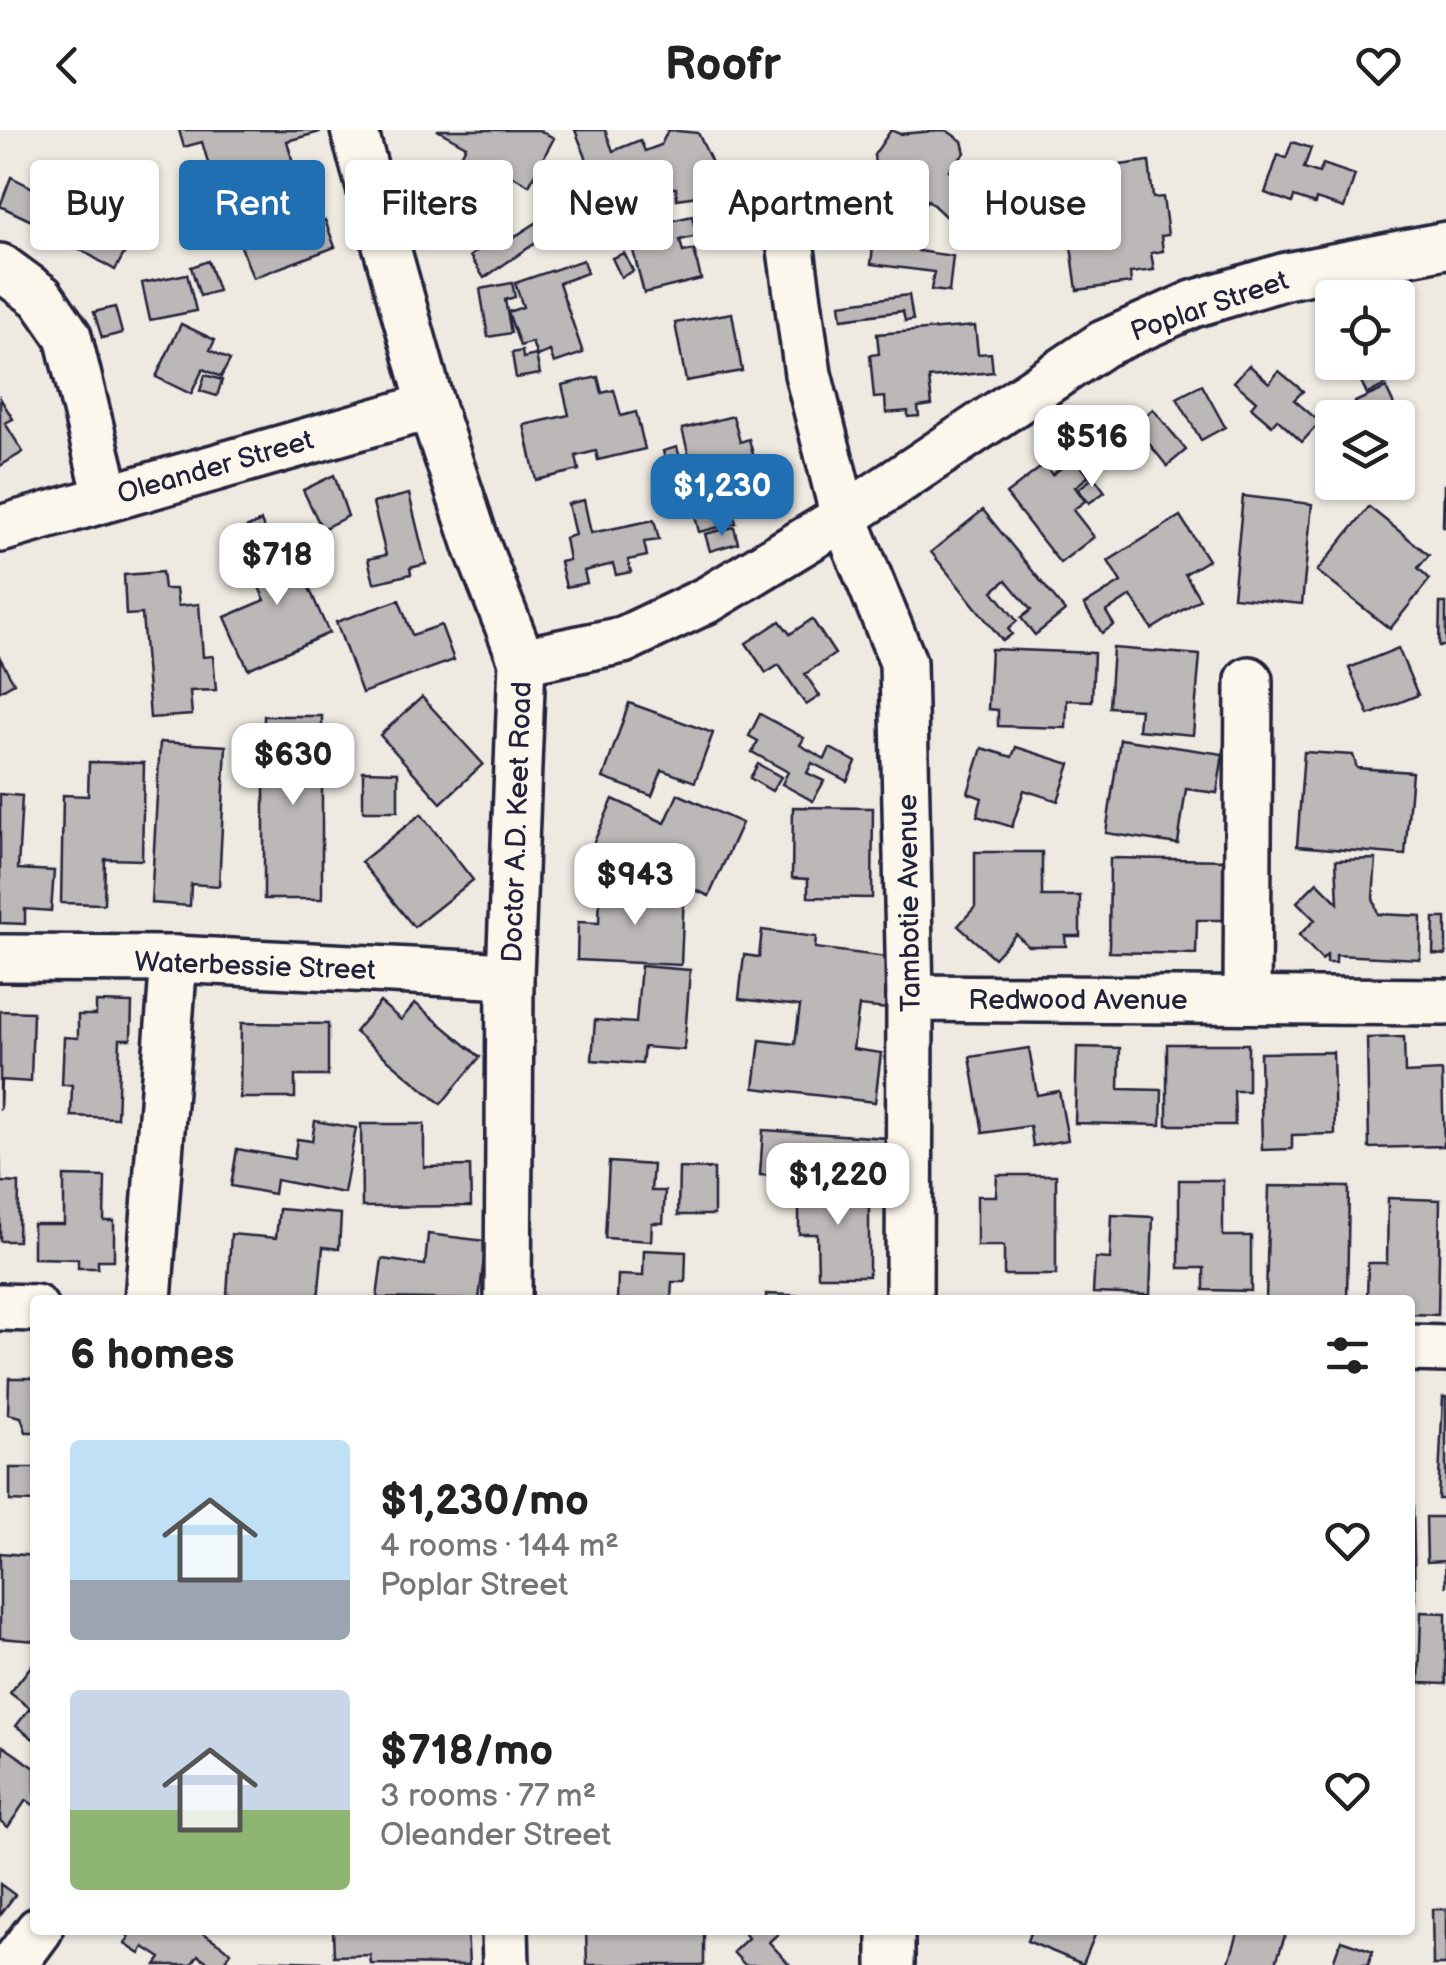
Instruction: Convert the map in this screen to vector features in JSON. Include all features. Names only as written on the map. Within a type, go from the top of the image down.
[{"type":"street","name":"Doctor A.D. Keet Road","points":[[354,130],[430,406],[476,546],[522,661],[510,976],[508,1295]]},
{"type":"street","name":"Poplar Street","points":[[522,661],[623,640],[709,599],[844,516],[1102,344],[1193,304],[1286,276],[1446,245]]},
{"type":"street","points":[[791,250],[808,374],[844,516]]},
{"type":"street","points":[[0,267],[40,297],[68,336],[108,496]]},
{"type":"street","name":"Oleander Street","points":[[0,529],[430,406]]},
{"type":"street","name":"Tambotie Avenue","points":[[844,516],[903,662],[910,998],[910,1295]]},
{"type":"street","points":[[1247,1000],[1249,680]]},
{"type":"street","name":"Waterbessie Street","points":[[0,958],[174,960],[510,976]]},
{"type":"street","points":[[148,1295],[174,960]]},
{"type":"street","name":"Redwood Avenue","points":[[910,998],[1446,1002]]},
{"type":"street","points":[[0,1307],[30,1308]]},
{"type":"street","points":[[1415,1348],[1446,1349]]},
{"type":"street","points":[[13,1965],[35,1935]]},
{"type":"street","points":[[506,1935],[506,1965]]},
{"type":"street","points":[[891,1935],[891,1965]]},
{"type":"building","points":[[179,130],[320,130],[287,141],[292,160],[207,160],[202,142],[184,147]]},
{"type":"building","points":[[437,130],[539,130],[554,138],[542,160],[533,160],[529,185],[513,176],[513,160],[458,160],[466,146]]},
{"type":"building","points":[[575,130],[605,130],[613,151],[640,140],[645,151],[661,145],[668,130],[698,133],[711,160],[693,160],[693,197],[677,199],[673,160],[587,160]]},
{"type":"building","points":[[891,130],[900,134],[946,130],[962,141],[965,153],[958,160],[949,160],[949,217],[929,201],[929,160],[874,160]]},
{"type":"building","points":[[1292,142],[1311,148],[1304,168],[1319,173],[1323,164],[1355,175],[1344,208],[1316,199],[1315,204],[1294,197],[1292,203],[1265,193],[1278,155],[1286,158]]},
{"type":"building","points":[[1149,161],[1153,198],[1163,197],[1168,235],[1161,236],[1163,251],[1151,253],[1154,270],[1130,273],[1131,283],[1077,290],[1072,250],[1121,250],[1121,165]]},
{"type":"building","points":[[11,177],[30,186],[30,220],[0,206]]},
{"type":"building","points":[[692,216],[693,237],[680,240],[683,252],[694,250],[701,279],[644,293],[633,250],[673,250],[673,220]]},
{"type":"building","points":[[325,220],[335,247],[253,278],[242,250],[325,250]]},
{"type":"building","points":[[533,225],[533,245],[484,278],[470,256],[479,250],[513,250],[513,235]]},
{"type":"building","points":[[81,250],[126,250],[115,270]]},
{"type":"building","points":[[873,250],[918,250],[953,256],[949,292],[931,290],[934,272],[871,264]]},
{"type":"building","points":[[624,253],[633,271],[621,277],[612,258]]},
{"type":"building","points":[[583,260],[587,273],[559,283],[583,353],[554,363],[550,351],[537,356],[532,342],[520,346],[508,312],[523,307],[515,283]]},
{"type":"building","points":[[208,261],[218,291],[200,296],[191,267]]},
{"type":"building","points":[[187,274],[196,311],[150,320],[142,283]]},
{"type":"building","points":[[512,283],[515,297],[505,300],[511,333],[488,337],[480,289]]},
{"type":"building","points":[[909,295],[913,320],[905,321],[903,311],[842,319],[840,304]]},
{"type":"building","points":[[115,307],[122,333],[102,338],[94,312]]},
{"type":"building","points":[[732,313],[742,371],[686,381],[675,323]]},
{"type":"building","points":[[181,324],[215,340],[210,350],[230,360],[221,377],[203,369],[191,394],[156,377]]},
{"type":"building","points":[[975,326],[978,354],[991,353],[993,372],[929,378],[932,405],[918,407],[919,416],[908,417],[908,411],[886,413],[885,397],[874,398],[870,355],[879,354],[877,334]]},
{"type":"building","points":[[522,351],[523,358],[536,355],[540,374],[516,378],[512,353]]},
{"type":"building","points":[[1249,365],[1269,383],[1279,371],[1303,391],[1294,400],[1315,418],[1315,428],[1302,442],[1277,419],[1272,425],[1251,407],[1256,401],[1234,382]]},
{"type":"building","points":[[205,375],[222,380],[217,396],[200,391]]},
{"type":"building","points":[[598,377],[602,393],[614,390],[621,416],[636,412],[645,449],[598,460],[596,451],[576,456],[579,470],[536,480],[524,425],[569,415],[562,385]]},
{"type":"building","points":[[1360,380],[1395,380],[1367,394]]},
{"type":"building","points":[[1202,385],[1225,427],[1201,440],[1177,398]]},
{"type":"building","points":[[1386,388],[1392,400],[1359,400]]},
{"type":"building","points":[[0,398],[13,419],[5,423],[23,452],[0,466]]},
{"type":"building","points":[[1153,409],[1186,450],[1167,466],[1134,425]]},
{"type":"building","points":[[733,416],[740,442],[749,439],[766,504],[733,513],[736,523],[699,532],[691,500],[676,504],[671,487],[690,482],[684,461],[690,460],[682,429]]},
{"type":"building","points":[[677,447],[682,466],[668,470],[663,451]]},
{"type":"building","points":[[1074,458],[1089,476],[1075,487],[1085,501],[1073,510],[1094,537],[1060,563],[1006,494],[1045,464],[1052,475]]},
{"type":"building","points":[[334,475],[348,516],[322,529],[303,490]]},
{"type":"building","points":[[1094,477],[1105,492],[1089,503],[1078,489]]},
{"type":"building","points":[[1446,485],[1446,527],[1443,527]]},
{"type":"building","points":[[409,494],[426,564],[410,568],[411,574],[374,583],[368,559],[386,555],[373,503]]},
{"type":"building","points":[[1243,496],[1312,504],[1302,604],[1233,597]]},
{"type":"building","points":[[584,500],[591,533],[654,520],[659,540],[644,542],[647,556],[628,560],[631,572],[616,575],[613,564],[584,571],[587,583],[566,587],[560,562],[569,560],[565,538],[575,535],[568,504]]},
{"type":"building","points":[[1369,507],[1429,555],[1418,568],[1430,579],[1390,629],[1317,571]]},
{"type":"building","points":[[983,510],[1065,611],[1035,635],[1021,618],[1031,610],[1006,580],[993,591],[1017,621],[1008,629],[1012,634],[1003,641],[931,552]]},
{"type":"building","points":[[1180,516],[1208,560],[1185,574],[1200,599],[1152,629],[1131,596],[1106,612],[1114,625],[1102,633],[1084,605],[1121,582],[1108,561]]},
{"type":"building","points":[[261,521],[270,542],[244,553],[235,533]]},
{"type":"building","points":[[734,527],[738,543],[710,551],[705,534]]},
{"type":"building","points":[[287,538],[329,633],[248,669],[225,617],[265,600],[245,557]]},
{"type":"building","points":[[162,572],[164,589],[176,589],[178,606],[199,604],[203,657],[213,656],[216,690],[190,691],[192,715],[150,718],[142,614],[126,615],[124,575]]},
{"type":"building","points":[[399,600],[412,635],[441,625],[454,660],[362,693],[336,622]]},
{"type":"building","points":[[1440,603],[1446,603],[1446,646],[1439,646]]},
{"type":"building","points":[[812,619],[835,654],[805,674],[820,696],[806,705],[779,665],[766,673],[746,643],[780,621],[790,634]]},
{"type":"building","points":[[1113,648],[1200,655],[1193,735],[1138,730],[1140,709],[1109,707]]},
{"type":"building","points":[[1398,648],[1418,695],[1369,715],[1349,668]]},
{"type":"building","points":[[991,649],[1094,653],[1092,701],[1067,700],[1066,728],[998,726],[998,710],[988,709]]},
{"type":"building","points":[[0,658],[14,683],[0,691]]},
{"type":"building","points":[[422,697],[483,764],[441,803],[380,735]]},
{"type":"building","points":[[629,703],[713,733],[695,782],[662,770],[652,796],[603,778]]},
{"type":"building","points":[[760,714],[804,738],[800,745],[825,759],[830,748],[856,762],[847,781],[812,763],[807,773],[824,781],[813,801],[782,784],[788,772],[752,752],[758,741],[749,736]]},
{"type":"building","points":[[264,716],[322,716],[322,899],[264,899]]},
{"type":"building","points":[[1120,739],[1223,754],[1217,793],[1186,789],[1178,844],[1106,833]]},
{"type":"building","points":[[160,742],[226,746],[219,886],[191,884],[190,906],[151,903]]},
{"type":"building","points":[[1016,747],[1070,764],[1058,801],[1024,790],[1012,827],[977,816],[982,798],[968,793],[982,748],[1012,757]]},
{"type":"building","points":[[1304,752],[1353,755],[1357,768],[1412,772],[1405,855],[1297,846]]},
{"type":"building","points":[[89,762],[144,763],[142,860],[105,859],[104,904],[61,903],[63,795],[88,796]]},
{"type":"building","points":[[758,764],[781,777],[772,791],[750,778]]},
{"type":"building","points":[[363,771],[398,772],[398,811],[363,811]]},
{"type":"building","points":[[0,794],[22,796],[18,869],[54,871],[51,911],[25,909],[25,924],[0,923]]},
{"type":"building","points":[[678,794],[742,823],[709,896],[593,844],[613,799],[665,823]]},
{"type":"building","points":[[793,807],[873,808],[872,898],[808,897],[808,879],[792,878]]},
{"type":"building","points":[[421,814],[473,880],[414,927],[361,862]]},
{"type":"building","points":[[975,852],[1042,852],[1042,896],[1080,896],[1080,936],[1065,936],[1066,946],[1028,946],[1016,934],[994,958],[958,926],[975,907]]},
{"type":"building","points":[[1110,858],[1231,860],[1230,920],[1197,920],[1196,954],[1109,952]]},
{"type":"building","points":[[1376,859],[1373,898],[1378,914],[1421,916],[1420,959],[1336,955],[1336,963],[1327,963],[1327,955],[1322,960],[1299,935],[1315,920],[1297,902],[1317,882],[1338,903],[1336,860]]},
{"type":"building","points":[[600,889],[684,892],[681,965],[577,960],[578,922],[599,923]]},
{"type":"building","points":[[1434,918],[1446,918],[1446,955],[1433,954]]},
{"type":"building","points":[[762,930],[816,937],[815,948],[903,959],[897,1010],[859,1006],[853,1049],[881,1053],[875,1102],[754,1088],[760,1040],[795,1044],[800,1006],[739,999],[744,955],[759,957]]},
{"type":"building","points":[[641,966],[690,970],[684,1050],[644,1047],[642,1064],[592,1060],[595,1020],[636,1023]]},
{"type":"building","points":[[96,1002],[132,1003],[131,1039],[120,1039],[117,1118],[71,1116],[72,1085],[62,1085],[64,1037],[78,1038],[78,1015],[96,1015]]},
{"type":"building","points":[[380,1002],[401,1020],[415,1003],[480,1057],[441,1104],[355,1032]]},
{"type":"building","points":[[0,1011],[33,1012],[31,1082],[1,1080],[0,1110]]},
{"type":"building","points":[[241,1023],[328,1024],[328,1076],[295,1076],[295,1098],[240,1098]]},
{"type":"building","points":[[1404,1037],[1405,1073],[1442,1071],[1444,1146],[1369,1148],[1367,1038]]},
{"type":"building","points":[[1167,1044],[1248,1044],[1248,1091],[1234,1091],[1235,1125],[1167,1125]]},
{"type":"building","points":[[1077,1047],[1120,1048],[1119,1089],[1162,1090],[1161,1125],[1075,1123]]},
{"type":"building","points":[[1029,1048],[1037,1095],[1059,1091],[1068,1140],[1033,1146],[1030,1126],[983,1133],[970,1057]]},
{"type":"building","points":[[1333,1052],[1335,1134],[1292,1135],[1292,1149],[1262,1150],[1260,1053]]},
{"type":"building","points":[[315,1121],[356,1128],[344,1193],[276,1180],[274,1194],[231,1186],[237,1149],[294,1159],[297,1139],[312,1141]]},
{"type":"building","points":[[361,1124],[424,1124],[424,1167],[470,1166],[471,1206],[362,1207]]},
{"type":"building","points":[[763,1130],[887,1138],[884,1183],[760,1175]]},
{"type":"building","points":[[0,1156],[1,1182],[19,1183],[18,1241],[0,1241]]},
{"type":"building","points":[[609,1162],[653,1165],[651,1191],[665,1191],[663,1223],[652,1223],[651,1241],[605,1238]]},
{"type":"building","points":[[679,1168],[714,1169],[714,1215],[678,1215]]},
{"type":"building","points":[[997,1175],[1056,1175],[1056,1275],[1004,1275],[1004,1246],[977,1246],[977,1196],[996,1196]]},
{"type":"building","points":[[64,1176],[105,1177],[104,1221],[114,1221],[114,1260],[98,1260],[98,1268],[78,1268],[78,1259],[33,1258],[33,1224],[64,1224]]},
{"type":"building","points":[[1179,1180],[1223,1180],[1223,1236],[1251,1236],[1251,1291],[1204,1290],[1204,1268],[1179,1268]]},
{"type":"building","points":[[869,1186],[869,1276],[818,1276],[817,1234],[799,1234],[799,1187]]},
{"type":"building","points":[[1269,1186],[1349,1187],[1347,1295],[1266,1295]]},
{"type":"building","points":[[1388,1198],[1440,1200],[1438,1315],[1415,1314],[1415,1295],[1367,1295],[1368,1263],[1387,1263]]},
{"type":"building","points":[[279,1209],[341,1214],[339,1249],[323,1247],[318,1295],[227,1295],[231,1234],[276,1238]]},
{"type":"building","points":[[1112,1215],[1153,1217],[1150,1295],[1093,1293],[1095,1258],[1110,1259]]},
{"type":"building","points":[[428,1234],[486,1241],[480,1295],[377,1295],[382,1259],[425,1265]]},
{"type":"building","points":[[644,1250],[686,1252],[685,1282],[672,1282],[671,1295],[617,1295],[618,1275],[643,1276]]},
{"type":"building","points":[[9,1378],[30,1378],[30,1432],[26,1432],[21,1417],[8,1414]]},
{"type":"building","points":[[1443,1397],[1446,1499],[1438,1499]]},
{"type":"building","points":[[10,1468],[30,1468],[30,1502],[10,1501]]},
{"type":"building","points":[[1426,1517],[1446,1517],[1446,1587],[1445,1561],[1427,1562]]},
{"type":"building","points":[[0,1553],[30,1556],[30,1641],[0,1638]]},
{"type":"building","points":[[1421,1612],[1446,1613],[1446,1684],[1419,1683]]},
{"type":"building","points":[[30,1667],[30,1708],[10,1693]]},
{"type":"building","points":[[30,1708],[30,1736],[16,1726]]},
{"type":"building","points":[[3,1746],[30,1765],[30,1803],[26,1800],[8,1827],[0,1821]]},
{"type":"building","points":[[0,1884],[15,1895],[0,1915]]},
{"type":"building","points":[[1432,1909],[1446,1909],[1446,1965],[1433,1965]]},
{"type":"building","points":[[206,1935],[231,1952],[222,1965],[212,1965],[198,1955],[191,1965],[156,1965],[161,1958],[144,1947],[140,1954],[125,1944],[129,1937]]},
{"type":"building","points":[[333,1935],[467,1935],[469,1965],[371,1964],[370,1955],[334,1956]]},
{"type":"building","points":[[586,1935],[704,1935],[704,1965],[587,1965]]},
{"type":"building","points":[[746,1935],[777,1935],[769,1942],[790,1965],[745,1965],[733,1952],[748,1938]]},
{"type":"building","points":[[1029,1935],[1095,1935],[1083,1964],[1027,1941]]},
{"type":"building","points":[[1237,1935],[1285,1935],[1275,1965],[1228,1965]]},
{"type":"building","points":[[1341,1940],[1373,1951],[1368,1965],[1332,1965]]},
{"type":"building","points":[[261,1960],[321,1962],[321,1965],[258,1965]]}]
